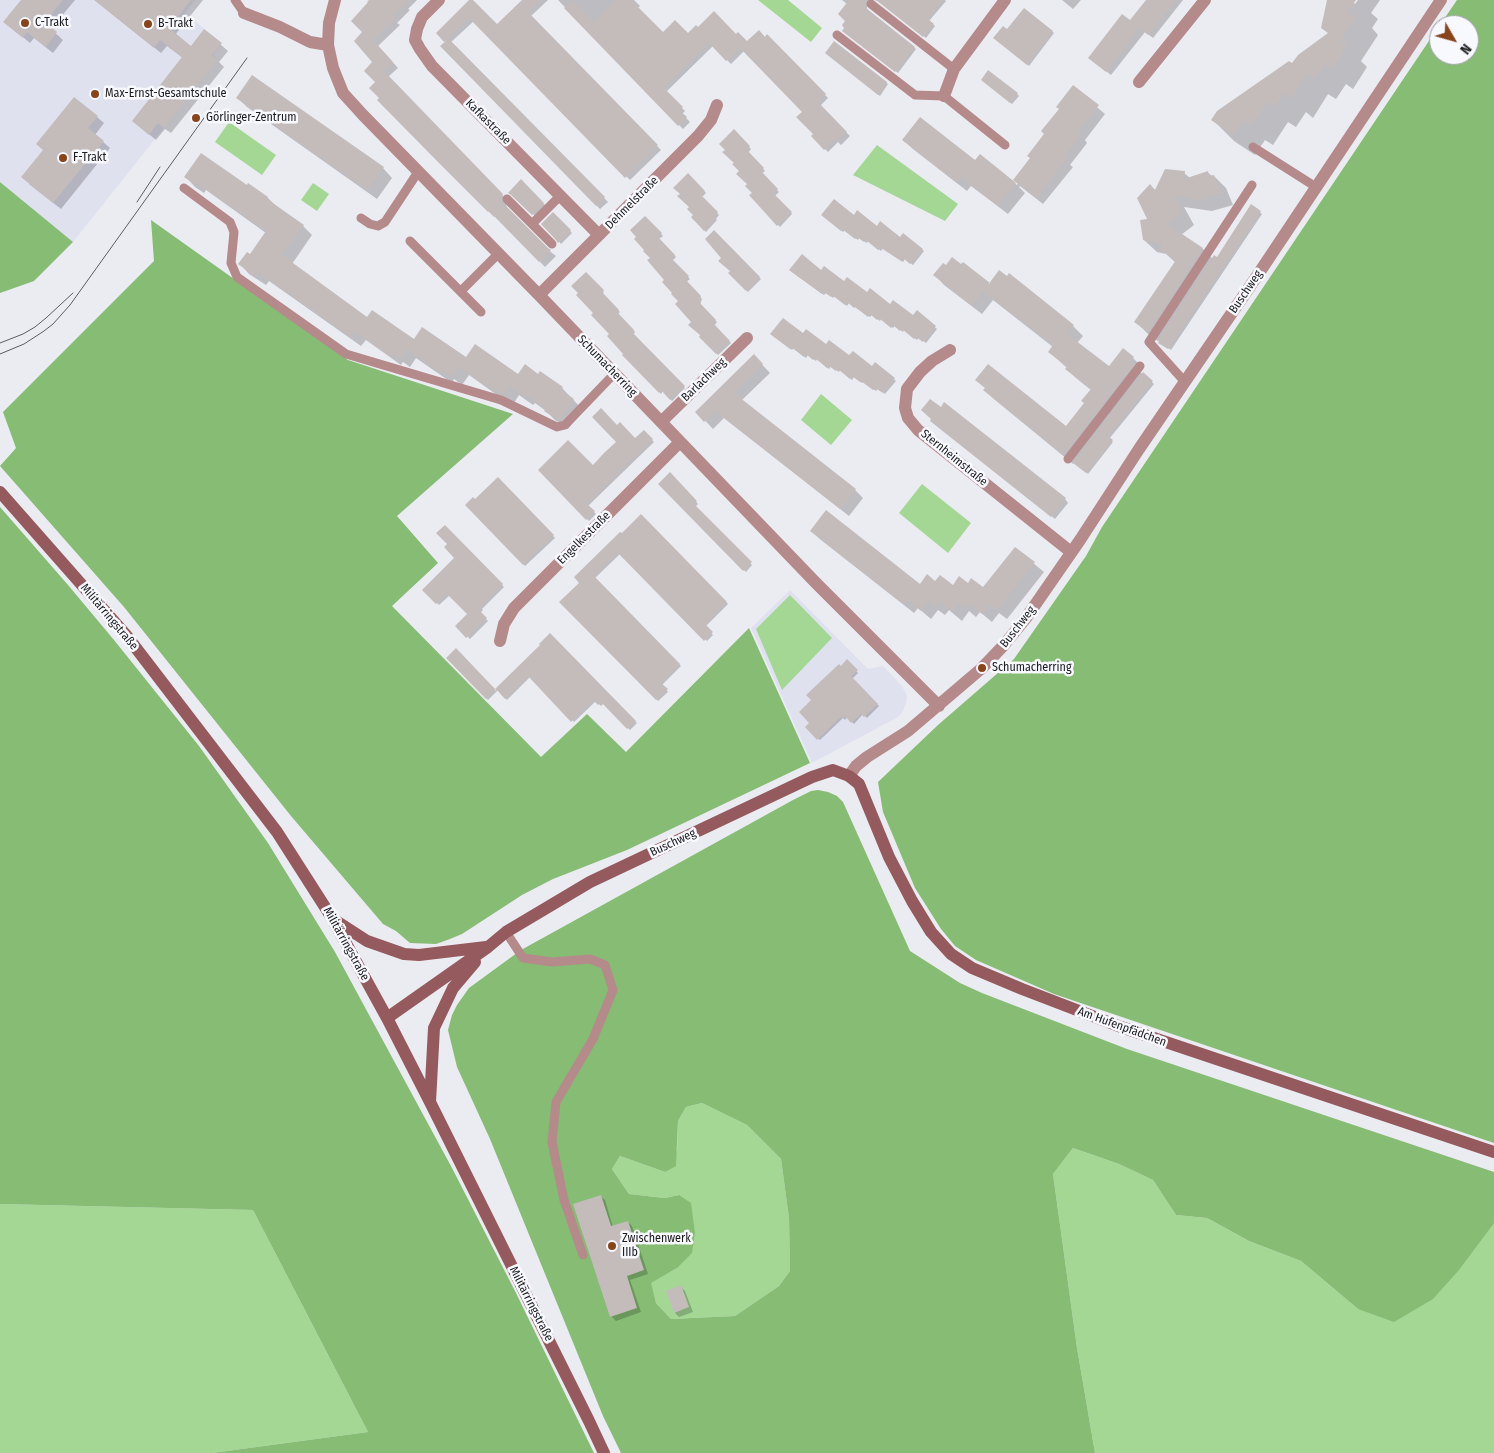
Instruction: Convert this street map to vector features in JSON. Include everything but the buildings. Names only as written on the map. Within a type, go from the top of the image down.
[{"type":"main road","name":"Militärringstraße","points":[[0,492],[126,636],[277,832],[332,918],[387,1018],[430,1102],[604,1453]]},
{"type":"main road","name":"Buschweg","points":[[387,1018],[488,947],[506,932],[590,882],[812,777],[833,770],[849,776]]},
{"type":"main road","name":"Am Hufenpfädchen","points":[[849,776],[859,784],[889,857],[912,901],[932,932],[950,954],[972,968],[1120,1027],[1494,1152]]},
{"type":"main road","points":[[332,918],[367,941],[404,954],[419,955],[488,947]]},
{"type":"main road","points":[[430,1102],[434,1028],[453,988],[488,947]]},
{"type":"street","name":"Schumacherring","points":[[335,0],[329,23],[328,45],[333,68],[343,93],[363,116],[539,295],[816,583],[939,706]]},
{"type":"street","name":"Kafkastraße","points":[[439,0],[422,17],[416,28],[415,40],[420,49],[432,66],[599,235]]},
{"type":"street","points":[[944,96],[954,69],[1004,0]]},
{"type":"street","points":[[1139,82],[1205,0]]},
{"type":"street","name":"Buschweg","points":[[849,776],[856,766],[867,757],[908,731],[982,668],[1026,618],[1441,0]]},
{"type":"street","points":[[244,13],[280,27],[310,42],[328,45]]},
{"type":"street","name":"Dehmelstraße","points":[[539,295],[698,136],[711,120],[717,105]]},
{"type":"street","name":"Barlachweg","points":[[661,422],[747,338]]},
{"type":"street","name":"Sternheimstraße","points":[[950,350],[932,361],[920,372],[907,389],[905,408],[908,418],[926,435],[1071,552]]},
{"type":"street","name":"Engelkestraße","points":[[500,641],[504,624],[514,608],[680,442]]},
{"type":"lane","points":[[235,0],[244,13]]},
{"type":"lane","points":[[871,4],[954,69]]},
{"type":"lane","points":[[837,34],[915,95],[944,96],[1005,145]]},
{"type":"lane","points":[[1253,147],[1316,187]]},
{"type":"lane","points":[[361,218],[370,224],[378,226],[385,222],[418,172]]},
{"type":"lane","points":[[1185,382],[1149,342],[1252,185]]},
{"type":"lane","points":[[184,188],[230,222],[234,232],[231,263],[237,277],[346,354],[501,400],[556,427],[565,425],[614,374]]},
{"type":"lane","points":[[532,224],[560,196]]},
{"type":"lane","points":[[507,199],[552,244]]},
{"type":"lane","points":[[410,241],[481,312]]},
{"type":"lane","points":[[461,291],[498,254]]},
{"type":"lane","points":[[1068,459],[1140,366]]},
{"type":"lane","points":[[506,932],[523,958],[552,962],[590,959],[605,966],[613,990],[593,1039],[556,1102],[552,1142],[564,1200],[583,1255]]},
{"type":"shaded area","name":"Max-Ernst-Gesamtschule","points":[[0,0],[195,0],[185,13],[222,43],[213,55],[218,60],[73,242],[0,182]]},
{"type":"shaded area","points":[[790,590],[868,669],[883,666],[902,686],[907,696],[903,711],[898,717],[812,763],[751,628]]},
{"type":"green space","points":[[758,0],[788,0],[822,28],[811,42]]},
{"type":"green space","points":[[1457,0],[1494,0],[1494,1143],[1054,994],[976,960],[955,946],[941,929],[915,888],[883,812],[878,782],[938,725],[1014,659],[1086,556],[1102,527],[1429,41],[1429,65],[1479,65],[1479,15],[1447,15]]},
{"type":"green space","points":[[229,122],[276,155],[262,175],[215,142]]},
{"type":"green space","points":[[877,145],[958,204],[945,221],[853,175]]},
{"type":"green space","points":[[0,182],[73,242],[34,281],[0,293]]},
{"type":"green space","points":[[313,183],[329,194],[317,211],[301,200]]},
{"type":"green space","points":[[151,220],[348,360],[513,414],[397,516],[438,563],[392,606],[541,757],[587,714],[626,752],[749,628],[810,763],[627,850],[553,879],[522,895],[462,934],[450,939],[436,944],[410,943],[396,931],[383,924],[291,816],[124,607],[0,466],[16,448],[3,412],[154,261]]},
{"type":"green space","points":[[821,394],[852,420],[831,445],[801,420]]},
{"type":"green space","points":[[922,484],[971,523],[948,553],[899,513]]},
{"type":"green space","points":[[0,507],[114,640],[199,746],[268,843],[335,952],[452,1168],[516,1293],[594,1453],[212,1453],[368,1432],[253,1210],[0,1204]]},
{"type":"green space","points":[[790,595],[832,638],[782,690],[756,629]]},
{"type":"green space","points":[[811,791],[828,792],[837,796],[843,802],[910,951],[960,983],[1127,1049],[1494,1172],[1494,1223],[1459,1270],[1433,1299],[1394,1322],[1358,1309],[1301,1261],[1249,1241],[1207,1218],[1176,1215],[1153,1180],[1119,1164],[1073,1148],[1053,1174],[1077,1348],[1095,1453],[621,1453],[603,1416],[490,1139],[457,1067],[448,1030],[452,1015],[469,988],[521,950]],"holes":[[[702,1103],[747,1125],[781,1159],[789,1218],[790,1271],[779,1286],[735,1316],[671,1319],[656,1303],[651,1283],[677,1268],[692,1253],[695,1233],[691,1203],[679,1195],[665,1198],[629,1194],[612,1169],[620,1156],[665,1172],[676,1166],[678,1121],[686,1107]]]},
{"type":"green space","points":[[702,1103],[747,1125],[781,1159],[789,1218],[790,1271],[779,1286],[735,1316],[671,1319],[656,1303],[650,1283],[677,1268],[679,1195],[665,1198],[629,1194],[612,1169],[620,1156],[665,1172],[677,1150],[678,1121],[686,1107]]},
{"type":"green space","points":[[1073,1148],[1119,1164],[1153,1180],[1176,1215],[1207,1218],[1249,1241],[1301,1261],[1358,1309],[1494,1223],[1494,1453],[1095,1453],[1077,1348],[1053,1174]]},
{"type":"green space","points":[[0,1204],[253,1210],[368,1432],[212,1453],[0,1453]]},
{"type":"tram line","points":[[0,354],[24,344],[44,331],[70,305],[247,58]]},
{"type":"tram line","points":[[137,202],[160,167]]},
{"type":"tram line","points":[[0,343],[35,327],[73,293]]},
{"type":"place","name":"C-Trakt","points":[[25,23]]},
{"type":"place","name":"B-Trakt","points":[[148,24]]},
{"type":"place","name":"Max-Ernst-Gesamtschule","points":[[95,94]]},
{"type":"place","name":"Görlinger-Zentrum","points":[[196,118]]},
{"type":"place","name":"F-Trakt","points":[[63,158]]},
{"type":"place","name":"Schumacherring","points":[[982,668]]},
{"type":"place","name":"Zwischenwerk IIIb","points":[[612,1246]]}]
